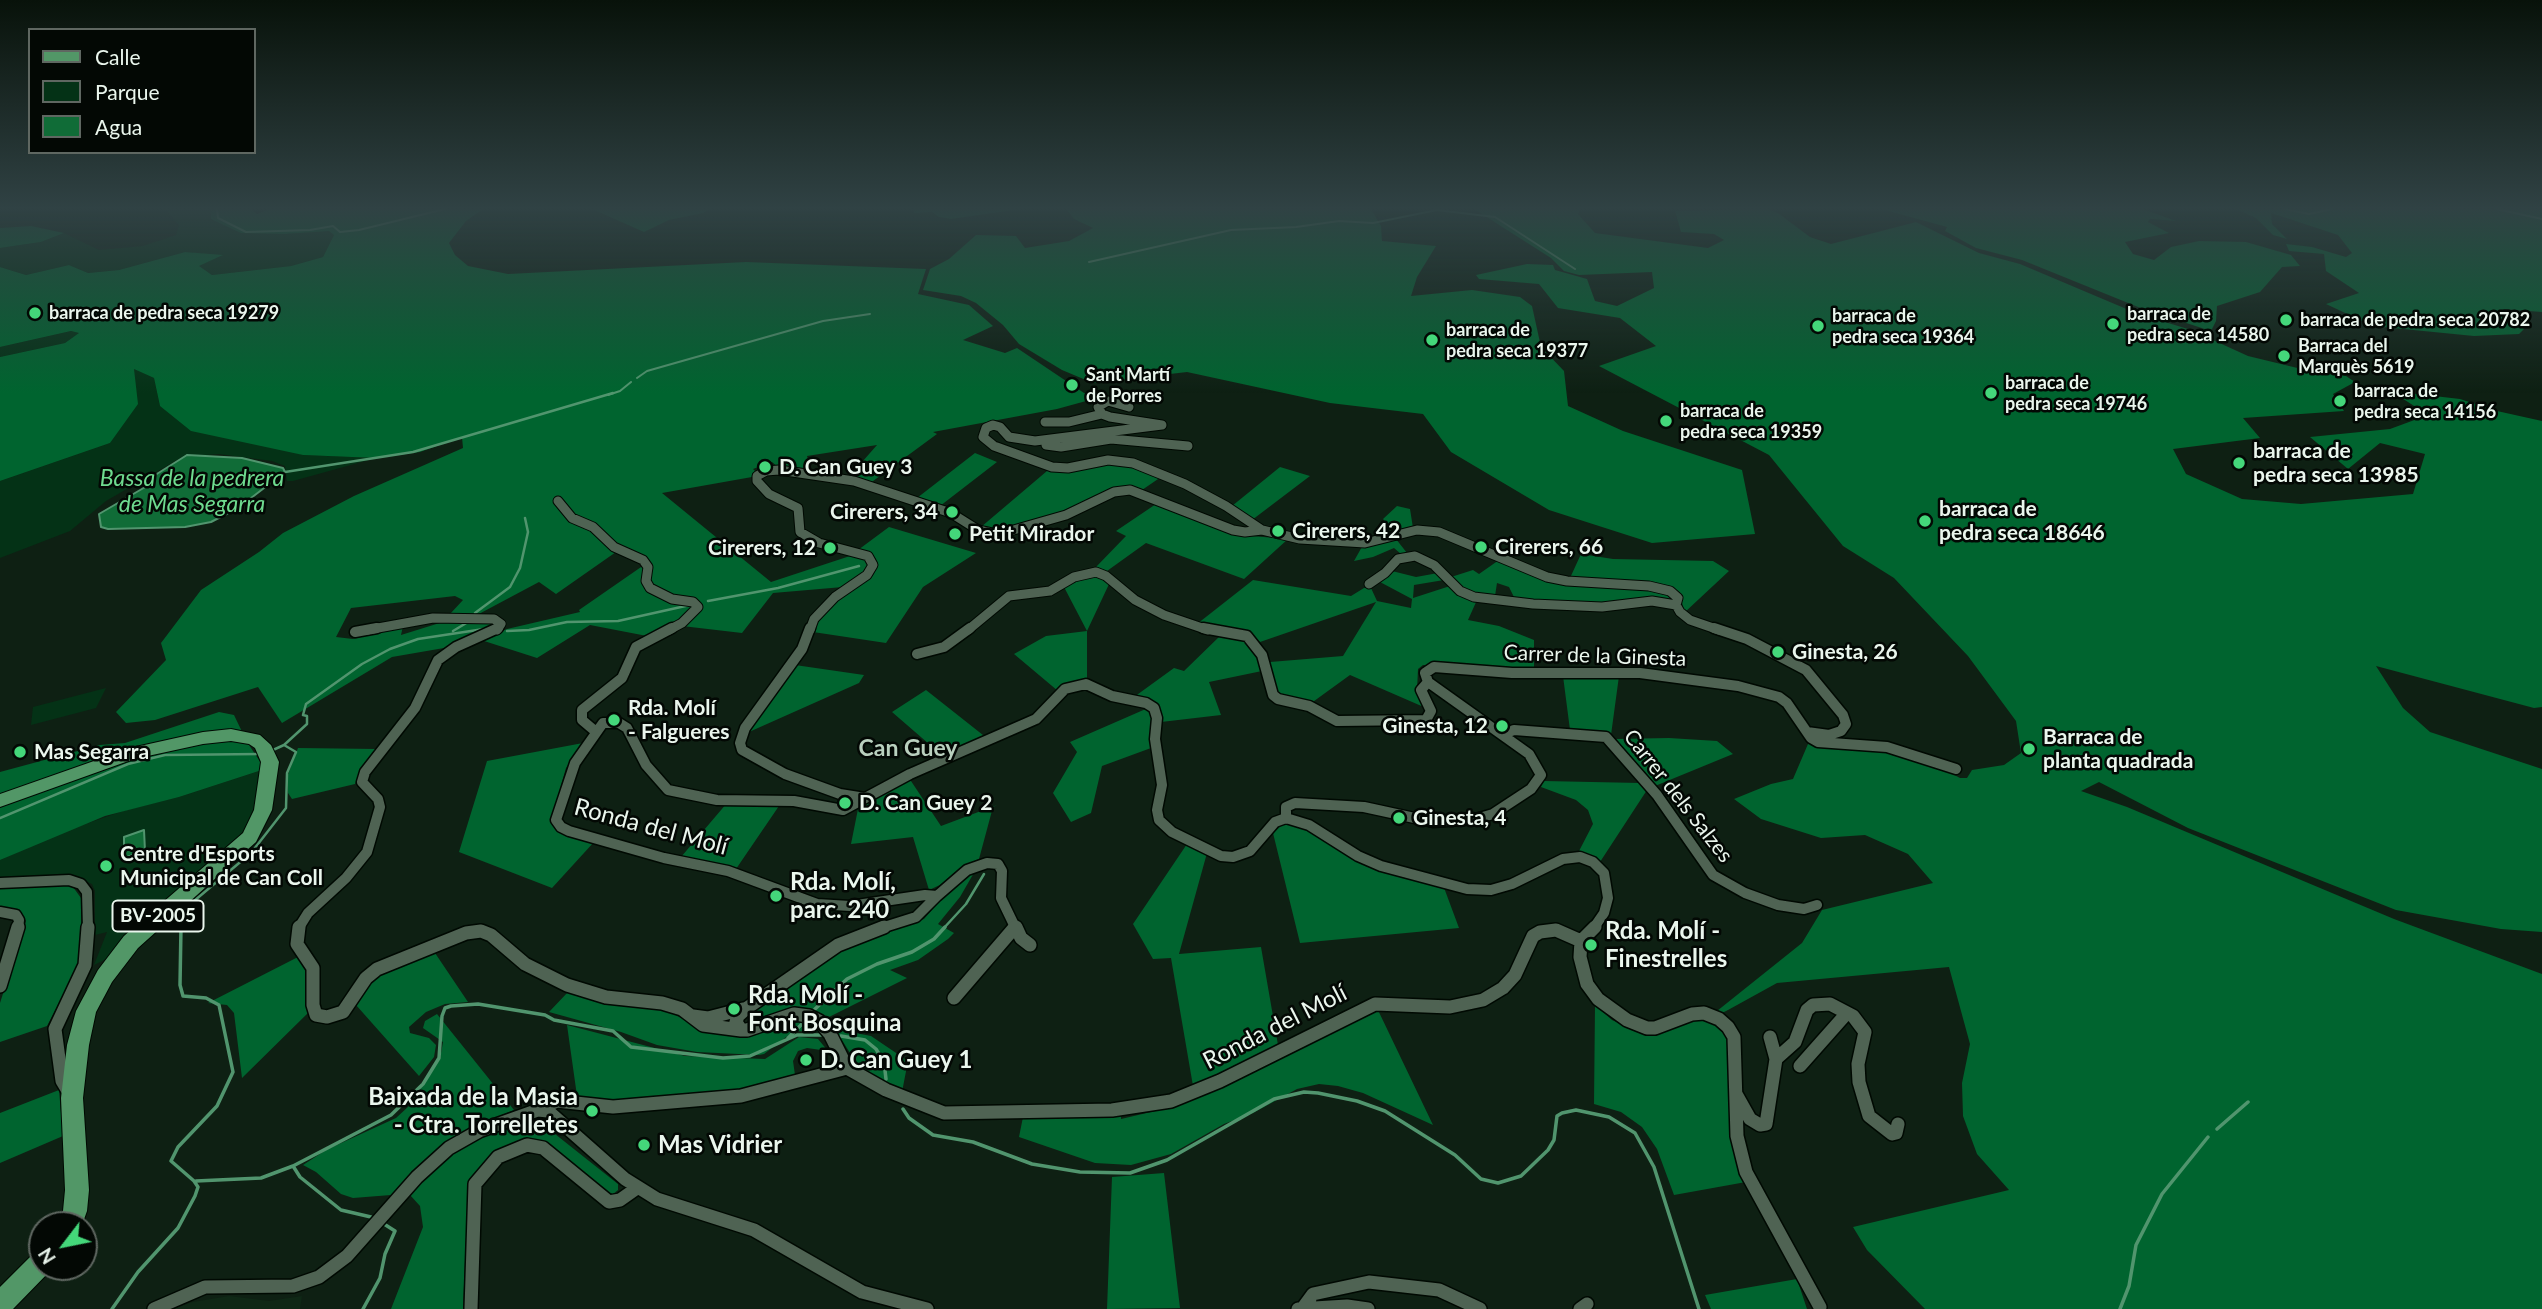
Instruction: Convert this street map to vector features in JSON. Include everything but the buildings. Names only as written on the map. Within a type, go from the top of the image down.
[{"type":"main road","name":"BV-2005","points":[[0,801],[98,765],[177,742],[238,735],[254,739],[266,754],[263,810],[250,837],[154,919],[105,976],[82,1024],[72,1098],[77,1201],[74,1211]]},
{"type":"main road","points":[[0,1305],[28,1276]]},
{"type":"street","points":[[1102,414],[1098,407],[1103,402],[1110,401],[1129,407]]},
{"type":"street","points":[[1035,441],[1162,425],[1115,419],[1102,414],[1069,422],[1045,422]]},
{"type":"street","points":[[1188,446],[1111,439],[1057,447],[1009,437],[996,426],[986,428],[982,435],[985,441],[994,446],[1052,467],[1068,468],[1108,460],[1133,463],[1185,484],[1230,508],[1262,530]]},
{"type":"street","points":[[865,798],[846,795],[785,774],[742,750],[740,743],[745,728],[802,649],[814,619],[835,597],[867,575],[873,565],[868,556],[819,543],[800,532],[800,510],[766,491],[757,481],[759,474],[779,470],[816,478],[855,481],[951,513],[978,530],[992,533],[1010,531],[1066,515],[1114,492],[1130,490],[1233,530],[1262,530],[1300,538],[1365,543],[1417,530],[1434,531],[1547,577],[1665,589],[1678,598],[1676,605],[1652,601],[1614,607],[1592,607],[1534,604],[1470,596],[1460,591],[1434,565],[1415,556],[1398,559],[1385,573],[1369,584]]},
{"type":"street","points":[[558,501],[572,518],[593,527],[614,547],[643,560],[648,567],[646,581],[655,591],[672,599],[694,602],[698,607],[682,623],[636,647],[622,678],[582,710],[582,720],[595,731]]},
{"type":"street","points":[[918,654],[949,644],[1009,596],[1050,591],[1074,576],[1096,572],[1106,576],[1135,600],[1164,615],[1209,630],[1247,636],[1257,647],[1266,665],[1269,689],[1278,699],[1309,706],[1336,721],[1380,719],[1414,722],[1426,720],[1431,710],[1421,690],[1428,682],[1503,734],[1529,754],[1539,767],[1541,775],[1531,789],[1493,814],[1476,819],[1433,822],[1375,808],[1295,803],[1286,807],[1286,818],[1309,825],[1358,856],[1381,866],[1467,889],[1491,890],[1512,884],[1563,859],[1586,859],[1599,867],[1604,873],[1608,898],[1598,922],[1581,941],[1580,957],[1587,984],[1598,999],[1627,1020],[1647,1028],[1704,1013],[1724,1023],[1734,1037],[1733,1087],[1737,1136],[1746,1172],[1820,1307]]},
{"type":"street","name":"Carrer de la Ginesta","points":[[1428,682],[1425,673],[1434,667],[1513,673],[1640,673],[1738,686],[1779,697],[1787,703],[1807,732],[1829,735],[1841,731],[1846,724],[1843,715],[1806,670],[1747,639],[1690,620],[1676,605]]},
{"type":"street","points":[[154,1309],[205,1287],[293,1286],[318,1277],[347,1256],[417,1177],[449,1149],[486,1128],[557,1101],[613,1107],[748,1095],[848,1068],[830,1034],[809,1016],[794,1014],[759,1027],[741,1030],[703,1025],[689,1015],[662,1003],[606,997],[567,985],[525,964],[491,935],[481,931],[466,933],[377,969],[366,978],[342,1012],[327,1017],[316,1015],[313,1005],[313,968],[298,944],[297,930],[308,913],[346,878],[367,852],[380,807],[378,799],[362,782],[365,772],[415,708],[438,660],[456,647],[496,631],[501,624],[486,618],[433,618],[355,632]]},
{"type":"street","name":"Ronda del Molí","points":[[937,896],[925,895],[850,906],[817,904],[728,871],[664,858],[564,829],[557,824],[557,811],[575,763],[595,731],[609,722],[624,725],[653,775],[665,788],[673,792],[717,800],[793,800],[839,810],[852,807],[911,774],[1036,719],[1065,689],[1086,684],[1112,696],[1149,704],[1156,710],[1155,738],[1162,785],[1157,810],[1159,820],[1166,829],[1221,856],[1233,858],[1250,851],[1273,824],[1286,818]]},
{"type":"street","name":"Carrer dels Salzes","points":[[1503,734],[1511,730],[1606,737],[1657,795],[1713,876],[1745,893],[1778,905],[1804,909],[1817,905]]},
{"type":"street","points":[[1807,732],[1818,743],[1887,747],[1956,769]]},
{"type":"street","points":[[741,1030],[737,1027],[737,1019],[747,1008],[838,944],[916,917],[967,870],[987,863],[998,864],[1002,871],[1001,898],[1021,938],[1030,946]]},
{"type":"street","points":[[0,883],[69,880],[82,884],[87,891],[89,943],[85,965],[55,1029],[62,1081],[72,1098]]},
{"type":"street","points":[[0,912],[16,915],[19,920],[16,940],[0,986]]},
{"type":"street","points":[[954,998],[1015,927]]},
{"type":"street","name":"Ronda del Molí","points":[[848,1068],[886,1090],[944,1114],[1132,1109],[1192,1093],[1374,1004],[1450,1007],[1483,1000],[1503,988],[1515,975],[1533,936],[1540,932],[1556,930],[1581,941]]},
{"type":"street","points":[[1776,1059],[1795,1041],[1807,1010],[1813,1005],[1830,1004],[1847,1013],[1858,1020],[1865,1032],[1858,1064],[1865,1117],[1892,1134],[1896,1133],[1898,1124]]},
{"type":"street","points":[[689,1015],[708,1018],[747,1008]]},
{"type":"street","points":[[1800,1066],[1847,1013]]},
{"type":"street","points":[[1733,1087],[1750,1119],[1760,1125],[1766,1124],[1776,1059],[1770,1037]]},
{"type":"street","points":[[538,1110],[548,1111],[581,1142],[638,1188],[670,1205],[754,1230],[862,1292],[927,1309]]},
{"type":"street","points":[[471,1309],[475,1184],[498,1157],[527,1145],[543,1148],[596,1195],[609,1202],[620,1200],[638,1188]]},
{"type":"street","points":[[1300,1309],[1313,1294],[1369,1282],[1439,1290],[1480,1309]]},
{"type":"street","points":[[1300,1309],[1347,1306],[1367,1309]]},
{"type":"shaded area","points":[[0,270],[26,275],[47,270],[81,270],[88,273],[118,270],[205,270],[212,275],[255,270],[488,270],[508,274],[586,270],[926,270],[918,294],[969,305],[993,326],[963,340],[1005,353],[1017,348],[1084,393],[1097,398],[1057,409],[933,432],[937,434],[869,484],[848,478],[877,445],[807,456],[812,474],[779,468],[772,462],[753,469],[757,473],[752,477],[662,493],[771,582],[853,555],[865,559],[868,563],[866,572],[843,587],[773,593],[742,633],[682,626],[647,636],[590,625],[537,658],[481,640],[507,629],[580,612],[579,610],[644,565],[642,561],[616,552],[556,594],[539,582],[477,615],[450,614],[463,600],[455,596],[351,608],[336,637],[353,639],[403,626],[401,635],[446,621],[483,620],[495,625],[491,632],[444,648],[392,657],[282,723],[258,687],[155,720],[126,723],[116,712],[166,660],[161,643],[201,590],[283,533],[354,496],[463,448],[462,437],[420,452],[376,458],[303,455],[191,431],[160,406],[154,378],[134,369],[138,404],[110,443],[0,481],[0,357],[65,343],[79,333],[71,331],[0,347]]},
{"type":"shaded area","points":[[930,270],[1421,270],[1411,296],[1472,290],[1520,297],[1532,306],[1541,347],[1564,371],[1568,406],[1623,431],[1742,470],[1755,534],[1652,543],[1549,510],[1451,452],[1423,414],[1330,403],[1187,372],[1093,383],[1062,370],[1019,344],[1003,325],[976,303],[961,296],[923,290]]},
{"type":"shaded area","points":[[1499,270],[1555,270],[1587,279],[1595,301],[1617,306],[1654,288],[1652,272],[1579,275],[1564,271],[2034,270],[2136,313],[2191,330],[2248,356],[2318,373],[2346,376],[2355,382],[2333,394],[2344,411],[2243,418],[2260,438],[2173,449],[2186,474],[2242,499],[2301,504],[2413,494],[2425,454],[2380,443],[2348,469],[2310,437],[2390,429],[2428,415],[2391,391],[2460,399],[2542,421],[2542,707],[2534,708],[2376,666],[2403,708],[2430,732],[2542,769],[2542,932],[2501,929],[2396,910],[2188,828],[2099,782],[2081,791],[2127,807],[2394,919],[2542,974],[2542,1309],[1925,1309],[1867,1250],[1853,1227],[2009,1190],[1977,1154],[1963,1116],[1962,1083],[1970,1044],[1949,967],[1777,983],[1722,1013],[1717,1011],[1802,943],[1822,910],[1933,883],[1908,854],[1865,835],[1821,838],[1761,819],[1734,799],[1771,784],[1793,779],[1808,744],[1812,742],[1876,749],[1945,770],[1960,778],[1967,778],[1972,770],[2004,765],[2021,753],[2016,721],[1968,656],[1894,578],[1843,546],[1769,455],[1599,366],[1656,346],[1620,318],[1558,308],[1539,284],[1479,279],[1476,275]]},
{"type":"shaded area","points":[[2047,270],[2279,270],[2260,292],[2217,306],[2216,321],[2211,331],[2143,309]]},
{"type":"shaded area","points":[[2542,270],[2542,312],[2503,309],[2524,329],[2519,334],[2474,336],[2373,326],[2326,304],[2359,293],[2326,271]]},
{"type":"shaded area","points":[[975,453],[997,462],[940,506],[917,498]]},
{"type":"shaded area","points":[[1117,462],[1161,477],[1142,490],[1134,488],[1001,531],[981,527],[1047,471]]},
{"type":"shaded area","points":[[1280,467],[1310,476],[1252,520],[1232,506]]},
{"type":"shaded area","points":[[1159,502],[1239,535],[1288,539],[1244,579],[1146,543],[1107,571],[1095,568],[1126,536],[1116,531]]},
{"type":"shaded area","points":[[1397,506],[1410,509],[1413,528],[1395,533],[1383,519]]},
{"type":"shaded area","points":[[889,527],[976,553],[923,587],[886,643],[813,632],[816,623],[832,604],[873,575],[876,559],[872,554],[858,550]]},
{"type":"shaded area","points":[[1396,539],[1407,553],[1401,554],[1394,548],[1354,561],[1363,545]]},
{"type":"shaded area","points":[[1581,554],[1613,559],[1713,561],[1729,571],[1684,613],[1681,597],[1675,591],[1570,578]]},
{"type":"shaded area","points":[[1499,560],[1545,580],[1664,591],[1673,599],[1617,605],[1515,599],[1509,587],[1497,583],[1495,596],[1478,595],[1464,590],[1451,577],[1473,570],[1479,574]]},
{"type":"shaded area","points":[[1392,571],[1416,577],[1438,573],[1444,580],[1414,585],[1413,598],[1450,586],[1477,600],[1468,620],[1499,626],[1534,640],[1534,670],[1423,665],[1418,669],[1417,691],[1426,708],[1350,675],[1310,704],[1281,696],[1276,690],[1270,662],[1343,656],[1376,602],[1260,642],[1252,635],[1197,624],[1253,580],[1351,596],[1364,588],[1371,588],[1377,601],[1411,608],[1412,599],[1380,582]]},
{"type":"shaded area","points":[[1091,575],[1110,582],[1087,631],[1064,587]]},
{"type":"shaded area","points":[[1087,631],[1087,680],[1058,691],[1014,654],[1046,636]]},
{"type":"shaded area","points":[[1221,635],[1243,637],[1260,658],[1262,671],[1209,682],[1221,715],[1161,722],[1161,712],[1156,703],[1134,697],[1174,668],[1184,671]]},
{"type":"shaded area","points":[[795,665],[864,675],[859,683],[749,732]]},
{"type":"shaded area","points":[[1563,676],[1619,676],[1611,735],[1599,731],[1570,730]]},
{"type":"shaded area","points":[[926,690],[988,739],[944,757],[892,712]]},
{"type":"shaded area","points":[[1148,708],[1152,718],[1151,748],[1102,766],[1091,813],[1071,822],[1053,793],[1077,752],[1070,742]]},
{"type":"shaded area","points":[[219,712],[234,715],[247,742],[265,769],[179,797],[105,816],[0,860],[0,772],[100,745],[125,743]]},
{"type":"shaded area","points":[[1616,739],[1717,741],[1733,754],[1655,786]]},
{"type":"shaded area","points":[[583,743],[566,768],[551,821],[556,828],[594,842],[552,888],[459,852],[487,761]]},
{"type":"shaded area","points":[[298,748],[377,749],[355,784],[292,799],[288,793],[287,777]]},
{"type":"shaded area","points":[[909,778],[941,826],[997,805],[993,807],[979,859],[960,868],[940,885],[929,890],[913,837],[851,844],[858,809],[876,795]]},
{"type":"shaded area","points":[[1544,781],[1640,783],[1647,790],[1600,862],[1578,853],[1593,824],[1588,810],[1576,800],[1541,787]]},
{"type":"shaded area","points":[[727,803],[781,803],[736,869],[681,857]]},
{"type":"shaded area","points":[[1284,823],[1307,829],[1364,862],[1443,885],[1459,928],[1300,943],[1273,833]]},
{"type":"shaded area","points":[[1187,844],[1207,853],[1179,954],[1261,947],[1278,1045],[1193,1086],[1171,958],[1153,959],[1133,924]]},
{"type":"shaded area","points":[[975,871],[960,897],[938,924],[954,933],[918,960],[890,970],[907,978],[827,1018],[808,1009],[748,1022],[752,1012],[844,946],[924,919],[946,894]]},
{"type":"shaded area","points":[[0,887],[73,887],[81,898],[82,958],[47,1026],[0,1042],[0,1003],[26,921],[20,910],[0,907]]},
{"type":"shaded area","points":[[433,950],[468,1002],[445,1004],[426,1012],[409,1027],[410,1033],[429,1038],[436,1045],[434,1057],[419,1076],[356,1005],[365,987],[376,976]]},
{"type":"shaded area","points":[[298,957],[307,970],[309,1012],[242,1078],[234,1013],[227,1005],[208,1003]]},
{"type":"shaded area","points":[[568,992],[667,1010],[700,1029],[722,1035],[755,1035],[795,1019],[812,1024],[821,1032],[794,1031],[759,1055],[697,1052],[657,1045],[549,1012]]},
{"type":"shaded area","points":[[1595,1005],[1612,1020],[1629,1028],[1664,1031],[1701,1018],[1717,1022],[1728,1037],[1731,1135],[1746,1182],[1674,1195],[1657,1149],[1642,1127],[1621,1112],[1594,1104]]},
{"type":"shaded area","points":[[1377,1008],[1433,1125],[1363,1093],[1319,1084],[1297,1089],[1253,1113],[1224,1124],[1171,1154],[1131,1165],[1095,1163],[1019,1137],[1023,1117],[1121,1116],[1121,1119],[1168,1108]]},
{"type":"shaded area","points":[[437,1014],[514,1110],[480,1124],[450,1141],[419,1165],[391,1195],[353,1198],[341,1194],[316,1172],[303,1165],[326,1150],[396,1118],[409,1106],[440,1059],[443,1042],[423,1028],[425,1021]]},
{"type":"shaded area","points":[[567,1025],[685,1056],[765,1059],[799,1037],[818,1039],[828,1051],[807,1048],[798,1051],[793,1061],[795,1075],[747,1090],[604,1101],[577,1096]]},
{"type":"shaded area","points":[[835,1029],[871,1036],[908,1061],[902,1092],[867,1072],[855,1061]]},
{"type":"shaded area","points":[[59,1090],[63,1136],[0,1163],[0,1113]]},
{"type":"shaded area","points":[[532,1120],[550,1130],[618,1184],[618,1190],[608,1194],[545,1142],[529,1139],[506,1147],[474,1177],[468,1189],[463,1309],[391,1309],[423,1227],[420,1206],[410,1195],[427,1175],[457,1151],[493,1132]]},
{"type":"shaded area","points":[[1164,1173],[1180,1308],[1107,1309],[1112,1177]]},
{"type":"shaded area","points":[[1797,1279],[1807,1309],[1711,1309],[1705,1295]]},
{"type":"shaded area","points":[[229,1296],[269,1301],[302,1296],[300,1309],[173,1309],[193,1302]]},
{"type":"green space","points":[[10,270],[47,270],[26,275]]},
{"type":"green space","points":[[81,270],[118,270],[88,273]]},
{"type":"green space","points":[[204,270],[255,270],[212,275]]},
{"type":"green space","points":[[71,331],[80,333],[65,343],[0,357],[0,347]]},
{"type":"green space","points":[[133,368],[154,378],[160,406],[303,455],[376,458],[287,481],[285,466],[272,461],[219,454],[182,457],[106,501],[70,531],[0,558],[0,481],[110,443]]},
{"type":"green space","points":[[106,688],[96,708],[31,725],[33,707]]},
{"type":"green space","name":"Centre d'Esports Municipal de Can Coll","points":[[265,769],[258,807],[247,833],[114,955],[94,965],[107,932],[95,935],[95,891],[92,884],[74,876],[0,879],[0,860],[62,832]]},
{"type":"water","name":"Bassa de la pedrera de Mas Segarra","points":[[187,455],[242,458],[283,468],[285,472],[238,508],[211,522],[185,527],[101,527],[99,514],[147,486],[152,477]]},
{"type":"water","points":[[144,830],[145,851],[124,858],[124,837]]},
{"type":"waterway","points":[[637,378],[647,371],[823,321],[870,314]]},
{"type":"waterway","points":[[608,395],[620,391],[631,382]]},
{"type":"waterway","points":[[285,472],[413,452],[613,393]]},
{"type":"waterway","points":[[475,613],[510,587],[520,568],[528,532],[525,518]]},
{"type":"waterway","points":[[708,601],[778,588],[859,566]]},
{"type":"waterway","points":[[507,631],[529,630],[567,622],[618,621],[690,605]]},
{"type":"waterway","points":[[453,631],[468,622]]},
{"type":"waterway","points":[[284,745],[307,724],[307,716],[303,715],[306,704],[362,664],[390,649],[418,639],[484,629]]},
{"type":"waterway","points":[[181,927],[181,917],[194,901],[251,853],[286,808],[287,773],[296,752],[284,745]]},
{"type":"waterway","points":[[273,750],[284,745]]},
{"type":"waterway","points":[[0,818],[128,764],[165,755],[260,754]]},
{"type":"waterway","points":[[943,929],[966,904],[984,874]]},
{"type":"waterway","points":[[112,1309],[138,1272],[178,1228],[195,1196],[198,1187],[194,1181],[171,1161],[178,1147],[217,1106],[233,1072],[219,1005],[206,998],[183,996],[180,985],[181,927]]},
{"type":"waterway","points":[[815,1009],[847,979],[877,964],[912,952],[934,939],[945,927]]},
{"type":"waterway","points":[[293,1166],[391,1115],[423,1084],[439,1058],[442,1016],[445,1008],[451,1006],[478,1004],[545,1015],[554,1020],[613,1031],[631,1047],[723,1058],[750,1056],[797,1035],[822,1035]]},
{"type":"waterway","points":[[788,1038],[803,1023]]},
{"type":"waterway","points":[[841,1036],[865,1040],[876,1049],[884,1062],[886,1079]]},
{"type":"waterway","points":[[903,1109],[909,1118],[933,1135],[973,1142],[1032,1164],[1080,1172],[1130,1173],[1167,1160],[1274,1099],[1304,1092],[1318,1093],[1357,1101],[1385,1111],[1455,1155],[1481,1179],[1498,1183],[1521,1176],[1548,1150],[1554,1140],[1557,1116],[1562,1113],[1576,1110],[1609,1117],[1635,1133],[1654,1167],[1699,1309]]},
{"type":"waterway","points":[[2217,1129],[2248,1102]]},
{"type":"waterway","points":[[2120,1309],[2129,1286],[2136,1245],[2162,1194],[2208,1137]]},
{"type":"waterway","points":[[196,1181],[261,1178],[293,1166]]},
{"type":"waterway","points":[[293,1166],[300,1177],[341,1210],[371,1217]]},
{"type":"waterway","points":[[363,1309],[380,1278],[385,1254],[395,1231],[384,1224]]},
{"type":"place","name":"barraca de pedra seca 19279","points":[[35,313]]},
{"type":"place","name":"barraca de pedra seca 20782","points":[[2286,320]]},
{"type":"place","name":"barraca de pedra seca 14580","points":[[2113,324]]},
{"type":"place","name":"barraca de pedra seca 19364","points":[[1818,326]]},
{"type":"place","name":"barraca de pedra seca 19377","points":[[1432,340]]},
{"type":"place","name":"Barraca del Marquès 5619","points":[[2284,356]]},
{"type":"place","name":"Sant Martí de Porres","points":[[1072,385]]},
{"type":"place","name":"barraca de pedra seca 19746","points":[[1991,393]]},
{"type":"place","name":"barraca de pedra seca 14156","points":[[2340,401]]},
{"type":"place","name":"barraca de pedra seca 19359","points":[[1666,421]]},
{"type":"place","name":"barraca de pedra seca 13985","points":[[2239,463]]},
{"type":"place","name":"D. Can Guey 3","points":[[765,467]]},
{"type":"place","name":"Cirerers, 34","points":[[952,512]]},
{"type":"place","name":"barraca de pedra seca 18646","points":[[1925,521]]},
{"type":"place","name":"Cirerers, 42","points":[[1278,531]]},
{"type":"place","name":"Petit Mirador","points":[[955,534]]},
{"type":"place","name":"Cirerers, 66","points":[[1481,547]]},
{"type":"place","name":"Cirerers, 12","points":[[830,548]]},
{"type":"place","name":"Ginesta, 26","points":[[1778,652]]},
{"type":"place","name":"Rda. Molí - Falgueres","points":[[614,720]]},
{"type":"place","name":"Ginesta, 12","points":[[1502,726]]},
{"type":"place","name":"Barraca de planta quadrada","points":[[2029,749]]},
{"type":"place","name":"Mas Segarra","points":[[20,752]]},
{"type":"place","name":"D. Can Guey 2","points":[[845,803]]},
{"type":"place","name":"Ginesta, 4","points":[[1399,818]]},
{"type":"place","name":"Centre d'Esports Municipal de Can Coll","points":[[106,866]]},
{"type":"place","name":"Rda. Molí, parc. 240","points":[[776,896]]},
{"type":"place","name":"Rda. Molí - Finestrelles","points":[[1591,945]]},
{"type":"place","name":"Rda. Molí - Font Bosquina","points":[[734,1009]]},
{"type":"place","name":"D. Can Guey 1","points":[[806,1060]]},
{"type":"place","name":"Baixada de la Masia - Ctra. Torrelletes","points":[[592,1111]]},
{"type":"place","name":"Mas Vidrier","points":[[644,1145]]},
{"type":"district","name":"Can Guey","points":[[908,749]]}]
